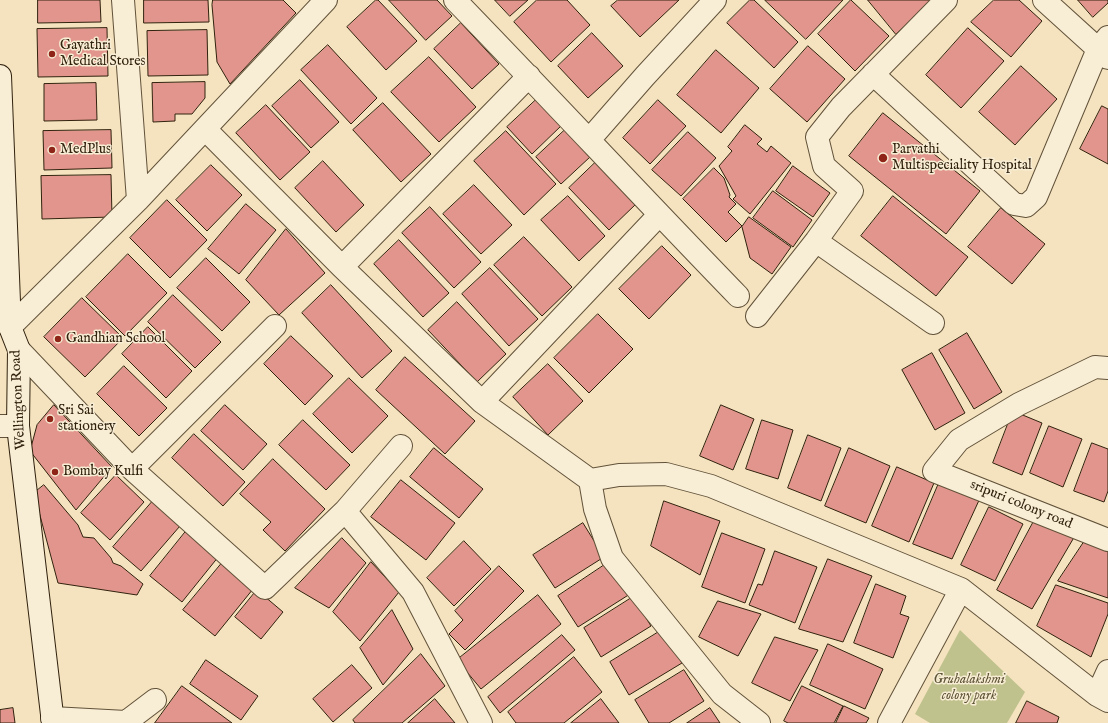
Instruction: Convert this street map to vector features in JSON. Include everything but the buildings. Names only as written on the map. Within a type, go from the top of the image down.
[{"type":"street","points":[[122,0],[138,200]]},
{"type":"street","points":[[10,328],[138,200],[326,0]]},
{"type":"street","points":[[455,0],[738,296]]},
{"type":"street","points":[[589,140],[715,0]]},
{"type":"street","points":[[757,316],[816,241],[852,191],[824,166],[817,137],[841,107],[946,0]]},
{"type":"street","points":[[873,74],[1014,204],[1026,206],[1036,197],[1105,48],[1044,0]]},
{"type":"street","name":"Wellington Road","points":[[0,76],[1,143],[10,328],[19,350],[9,426],[52,720]]},
{"type":"street","points":[[342,267],[529,76]]},
{"type":"street","points":[[205,129],[342,267],[482,402],[590,480],[595,509],[612,558],[722,694],[759,723]]},
{"type":"street","points":[[482,402],[659,215]]},
{"type":"street","points":[[816,241],[933,323]]},
{"type":"street","points":[[132,469],[275,326]]},
{"type":"street","points":[[19,350],[132,469],[265,588],[345,511],[400,446]]},
{"type":"street","name":"sripuri colony road","points":[[1108,368],[1095,367],[1019,404],[959,440],[934,471],[1108,540]]},
{"type":"street","points":[[590,480],[619,475],[666,474],[711,486],[960,589],[1103,698],[1108,672]]},
{"type":"street","points":[[345,511],[413,592],[481,723]]},
{"type":"street","points":[[889,723],[960,589]]},
{"type":"street","points":[[52,720],[126,722],[155,700]]},
{"type":"green space","name":"Gruhalakshmi colony park","points":[[960,630],[1025,692],[1007,723],[930,723],[915,714]]},
{"type":"place","name":"Gayathri Medical Stores","points":[[52,54]]},
{"type":"place","name":"MedPlus","points":[[52,150]]},
{"type":"place","name":"Parvathi Multispeciality Hospital","points":[[883,158]]},
{"type":"place","name":"Gandhian School","points":[[58,339]]},
{"type":"place","name":"Sri Sai stationery","points":[[50,419]]},
{"type":"place","name":"Bombay Kulfi","points":[[55,472]]}]
